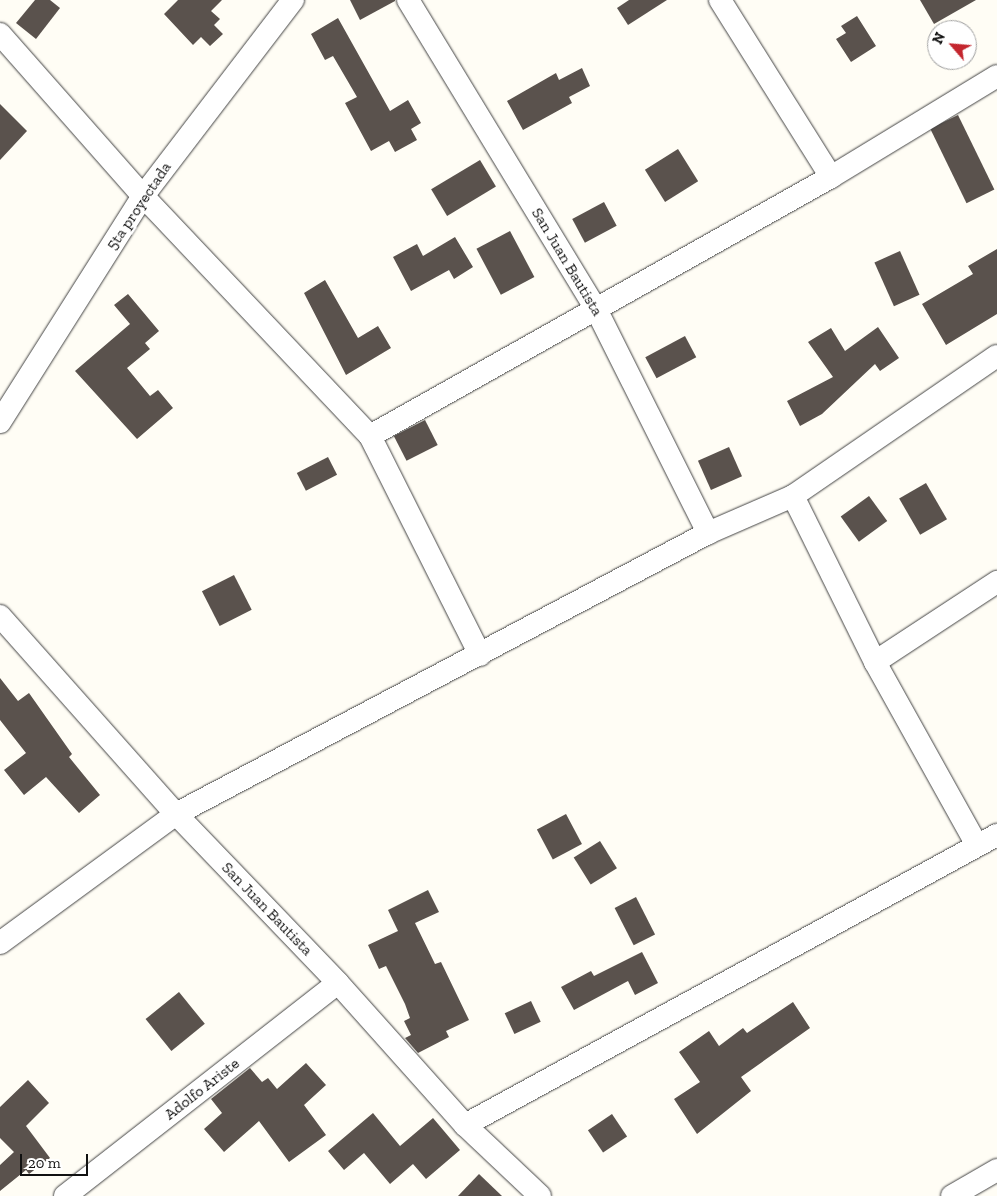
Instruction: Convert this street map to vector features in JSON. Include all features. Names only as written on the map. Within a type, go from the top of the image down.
[{"type":"street","name":"5ta proyectada","points":[[0,422],[143,196],[293,0]]},
{"type":"street","name":"San Juan Bautista","points":[[408,0],[595,307],[708,533]]},
{"type":"street","points":[[720,0],[831,177]]},
{"type":"street","points":[[0,34],[143,196],[370,436],[480,655]]},
{"type":"street","points":[[370,436],[595,307],[831,177],[997,76]]},
{"type":"street","points":[[0,943],[176,814],[708,533],[793,496],[997,356]]},
{"type":"street","points":[[793,496],[875,662],[978,845]]},
{"type":"street","points":[[875,662],[997,582]]},
{"type":"street","name":"San Juan Bautista","points":[[2,623],[176,814],[338,983],[465,1125],[540,1196]]},
{"type":"street","points":[[465,1125],[997,834]]},
{"type":"street","name":"Adolfo Ariste","points":[[65,1196],[338,983]]},
{"type":"street","points":[[952,1196],[997,1170]]},
{"type":"building","points":[[35,0],[50,0],[60,8],[36,39],[16,23]]},
{"type":"building","points":[[178,0],[222,0],[211,11],[220,19],[214,25],[223,34],[210,46],[201,37],[193,45],[164,14]]},
{"type":"building","points":[[350,0],[395,0],[395,1],[360,20]]},
{"type":"building","points":[[629,0],[667,0],[628,25],[617,8]]},
{"type":"building","points":[[920,0],[976,0],[941,20],[932,20]]},
{"type":"building","points":[[857,16],[876,46],[851,62],[836,39],[846,33],[841,26]]},
{"type":"building","points":[[338,18],[390,111],[408,100],[421,123],[411,129],[417,140],[395,152],[389,141],[371,151],[345,103],[357,97],[333,56],[325,60],[311,34]]},
{"type":"building","points":[[582,68],[590,86],[569,97],[572,103],[523,130],[507,101],[556,73],[559,80]]},
{"type":"building","points":[[0,104],[27,131],[0,160]]},
{"type":"building","points":[[958,115],[994,190],[967,203],[930,129]]},
{"type":"building","points":[[678,149],[698,181],[665,202],[645,170]]},
{"type":"building","points":[[480,160],[496,187],[447,216],[431,189]]},
{"type":"building","points":[[604,202],[617,226],[585,243],[572,219]]},
{"type":"building","points":[[510,231],[534,277],[501,295],[476,249]]},
{"type":"building","points":[[455,237],[473,267],[454,279],[449,270],[411,291],[393,257],[417,244],[423,256]]},
{"type":"building","points":[[997,249],[997,314],[946,345],[922,304],[973,274],[968,266]]},
{"type":"building","points":[[900,251],[920,295],[894,306],[874,262]]},
{"type":"building","points":[[325,280],[358,338],[378,326],[391,348],[346,375],[304,293]]},
{"type":"building","points":[[128,294],[159,331],[145,343],[150,349],[127,368],[150,396],[158,390],[173,408],[137,439],[75,371],[130,324],[114,305]]},
{"type":"building","points":[[878,327],[899,358],[880,371],[875,364],[822,414],[800,426],[787,401],[833,377],[808,342],[831,328],[845,351]]},
{"type":"building","points":[[685,336],[696,357],[657,378],[645,357]]},
{"type":"building","points":[[425,420],[438,445],[407,461],[394,436]]},
{"type":"building","points":[[729,447],[742,476],[711,490],[698,461]]},
{"type":"building","points":[[328,457],[337,475],[306,491],[297,473]]},
{"type":"building","points":[[926,483],[947,519],[920,535],[899,498]]},
{"type":"building","points":[[869,496],[887,521],[859,542],[841,517]]},
{"type":"building","points":[[234,575],[252,610],[220,626],[202,591]]},
{"type":"building","points":[[0,678],[18,701],[29,693],[72,754],[69,757],[100,795],[79,813],[46,777],[24,795],[4,770],[26,753],[0,720]]},
{"type":"building","points":[[566,814],[582,844],[553,860],[537,829]]},
{"type":"building","points":[[600,841],[617,868],[591,885],[574,857]]},
{"type":"building","points":[[428,890],[439,912],[415,923],[435,964],[441,962],[469,1020],[446,1031],[449,1037],[418,1053],[405,1038],[411,1035],[404,1021],[410,1018],[405,1004],[386,966],[379,969],[368,945],[398,931],[388,910]]},
{"type":"building","points":[[636,897],[655,934],[634,945],[615,908]]},
{"type":"building","points":[[642,952],[658,983],[635,995],[628,981],[574,1010],[561,987],[591,971],[594,976]]},
{"type":"building","points":[[179,992],[205,1024],[171,1051],[146,1019]]},
{"type":"building","points":[[531,1001],[541,1022],[514,1034],[505,1013]]},
{"type":"building","points":[[793,1002],[810,1028],[741,1077],[751,1091],[697,1134],[674,1099],[700,1082],[679,1052],[709,1031],[719,1046],[743,1028],[747,1033]]},
{"type":"building","points":[[306,1063],[326,1085],[304,1105],[326,1135],[289,1162],[259,1121],[224,1152],[204,1129],[222,1113],[211,1099],[250,1068],[262,1082],[268,1078],[277,1089]]},
{"type":"building","points":[[28,1080],[49,1103],[26,1126],[50,1158],[29,1174],[26,1170],[0,1191],[0,1165],[14,1152],[0,1138],[0,1107]]},
{"type":"building","points":[[373,1113],[400,1146],[433,1118],[460,1150],[426,1179],[413,1164],[390,1184],[364,1153],[344,1170],[328,1151]]},
{"type":"building","points":[[612,1114],[627,1136],[603,1153],[588,1130]]},
{"type":"building","points":[[479,1174],[502,1196],[458,1196]]}]
